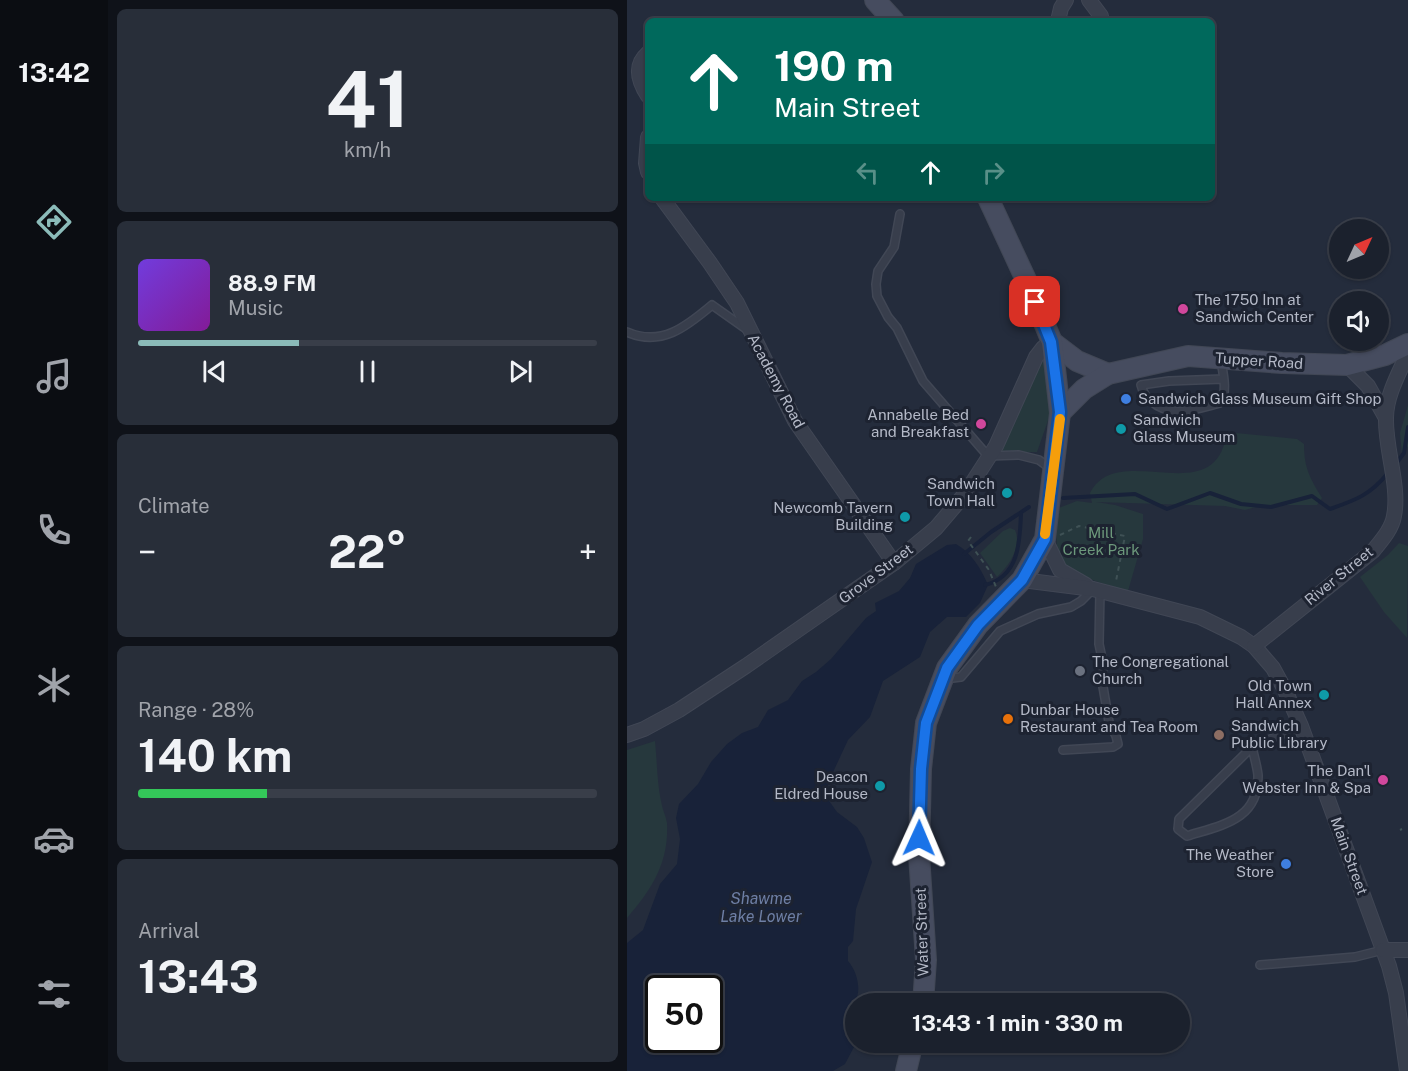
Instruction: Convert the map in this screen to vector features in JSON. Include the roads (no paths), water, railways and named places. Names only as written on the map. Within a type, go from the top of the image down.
[{"type":"main road","points":[[875,0],[891,18]]},
{"type":"main road","points":[[989,201],[1027,282],[1051,342],[1060,412],[1045,537]]},
{"type":"main road","points":[[1051,342],[1077,361],[1108,374]]},
{"type":"main road","name":"Tupper Road","points":[[1060,412],[1085,389],[1108,374],[1137,377],[1188,356],[1347,365],[1385,355],[1408,344]]},
{"type":"main road","name":"Water Street","points":[[924,993],[926,960],[919,855],[921,769],[926,723],[947,668],[978,625],[1022,580],[1045,537]]},
{"type":"main road","points":[[906,1071],[910,1053]]},
{"type":"street","points":[[1059,18],[1066,0]]},
{"type":"street","points":[[1089,0],[1101,18]]},
{"type":"street","points":[[645,55],[639,67],[638,77],[645,90]]},
{"type":"street","name":"Academy Road","points":[[664,201],[737,303],[795,421],[894,563]]},
{"type":"street","name":"Grove Street","points":[[627,735],[644,729],[679,710],[818,617],[894,563],[936,528],[965,494],[999,439],[1036,357],[1051,342]]},
{"type":"street","name":"River Street","points":[[1254,646],[1373,551],[1384,537],[1394,516],[1386,418],[1391,394],[1408,353]]},
{"type":"street","name":"River Street","points":[[1347,365],[1368,386],[1386,418]]},
{"type":"street","name":"Main Street","points":[[1045,537],[1059,570],[1102,591]]},
{"type":"street","name":"Main Street","points":[[1022,580],[1102,591],[1200,617],[1254,646],[1273,668],[1301,726],[1383,950],[1401,982],[1407,1071]]},
{"type":"street","points":[[1383,950],[1408,950]]},
{"type":"lane","points":[[900,214],[894,247],[878,271],[877,296],[897,328],[923,381],[988,456],[1019,455],[1038,460],[1053,470]]},
{"type":"lane","points":[[627,332],[644,338],[662,337],[680,329],[712,305],[751,332]]},
{"type":"lane","points":[[1137,377],[1147,398],[1167,412],[1178,412],[1220,403],[1224,398],[1221,359]]},
{"type":"lane","points":[[1137,377],[1169,381],[1223,379]]},
{"type":"lane","points":[[942,679],[961,677],[1000,631],[1038,614],[1071,607],[1102,591],[1099,644],[1103,663],[1101,681],[1109,722],[1118,744],[1113,747],[1063,750]]},
{"type":"lane","points":[[1252,747],[1258,776],[1254,802],[1235,821],[1187,836],[1177,829],[1179,819],[1252,747],[1301,726]]},
{"type":"lane","points":[[1260,965],[1355,957],[1383,950]]},
{"type":"water","name":"Shawme Lake Lower","points":[[956,544],[975,562],[988,585],[980,603],[966,617],[947,617],[930,632],[920,657],[883,681],[870,717],[848,740],[828,783],[827,798],[837,812],[857,827],[864,838],[872,862],[856,909],[853,941],[848,947],[848,961],[856,975],[858,992],[845,993],[845,1053],[851,1053],[845,1064],[833,1071],[627,1071],[627,943],[643,930],[660,884],[677,864],[680,839],[676,818],[679,804],[698,784],[711,762],[727,744],[742,733],[758,727],[768,710],[788,700],[802,681],[831,659],[866,618],[876,611],[875,603],[899,591],[910,578],[916,564],[947,545]]},
{"type":"waterway","points":[[1395,465],[1404,453],[1408,427]]},
{"type":"waterway","points":[[1063,498],[1135,494],[1167,509],[1210,493],[1241,504],[1271,507],[1312,496],[1330,509],[1362,496],[1375,487],[1388,473]]},
{"type":"waterway","points":[[964,554],[991,532],[1029,507]]},
{"type":"waterway","points":[[985,585],[996,581],[1011,566],[1018,546],[1021,513]]},
{"type":"place","name":"The 1750 Inn at Sandwich Center","points":[[1183,309]]},
{"type":"place","name":"Sandwich Glass Museum Gift Shop","points":[[1126,399]]},
{"type":"place","name":"Annabelle Bed and Breakfast","points":[[981,424]]},
{"type":"place","name":"Sandwich Glass Museum","points":[[1121,429]]},
{"type":"place","name":"Sandwich Town Hall","points":[[1007,493]]},
{"type":"place","name":"Newcomb Tavern Building","points":[[905,517]]},
{"type":"place","name":"The Congregational Church","points":[[1080,671]]},
{"type":"place","name":"Old Town Hall Annex","points":[[1324,695]]},
{"type":"place","name":"Dunbar House Restaurant and Tea Room","points":[[1008,719]]},
{"type":"place","name":"Sandwich Public Library","points":[[1219,735]]},
{"type":"place","name":"The Dan'l Webster Inn & Spa","points":[[1383,780]]},
{"type":"place","name":"Deacon Eldred House","points":[[880,786]]},
{"type":"place","name":"The Weather Store","points":[[1286,864]]},
{"type":"park label","name":"Mill Creek Park","points":[[1101,542]]}]
